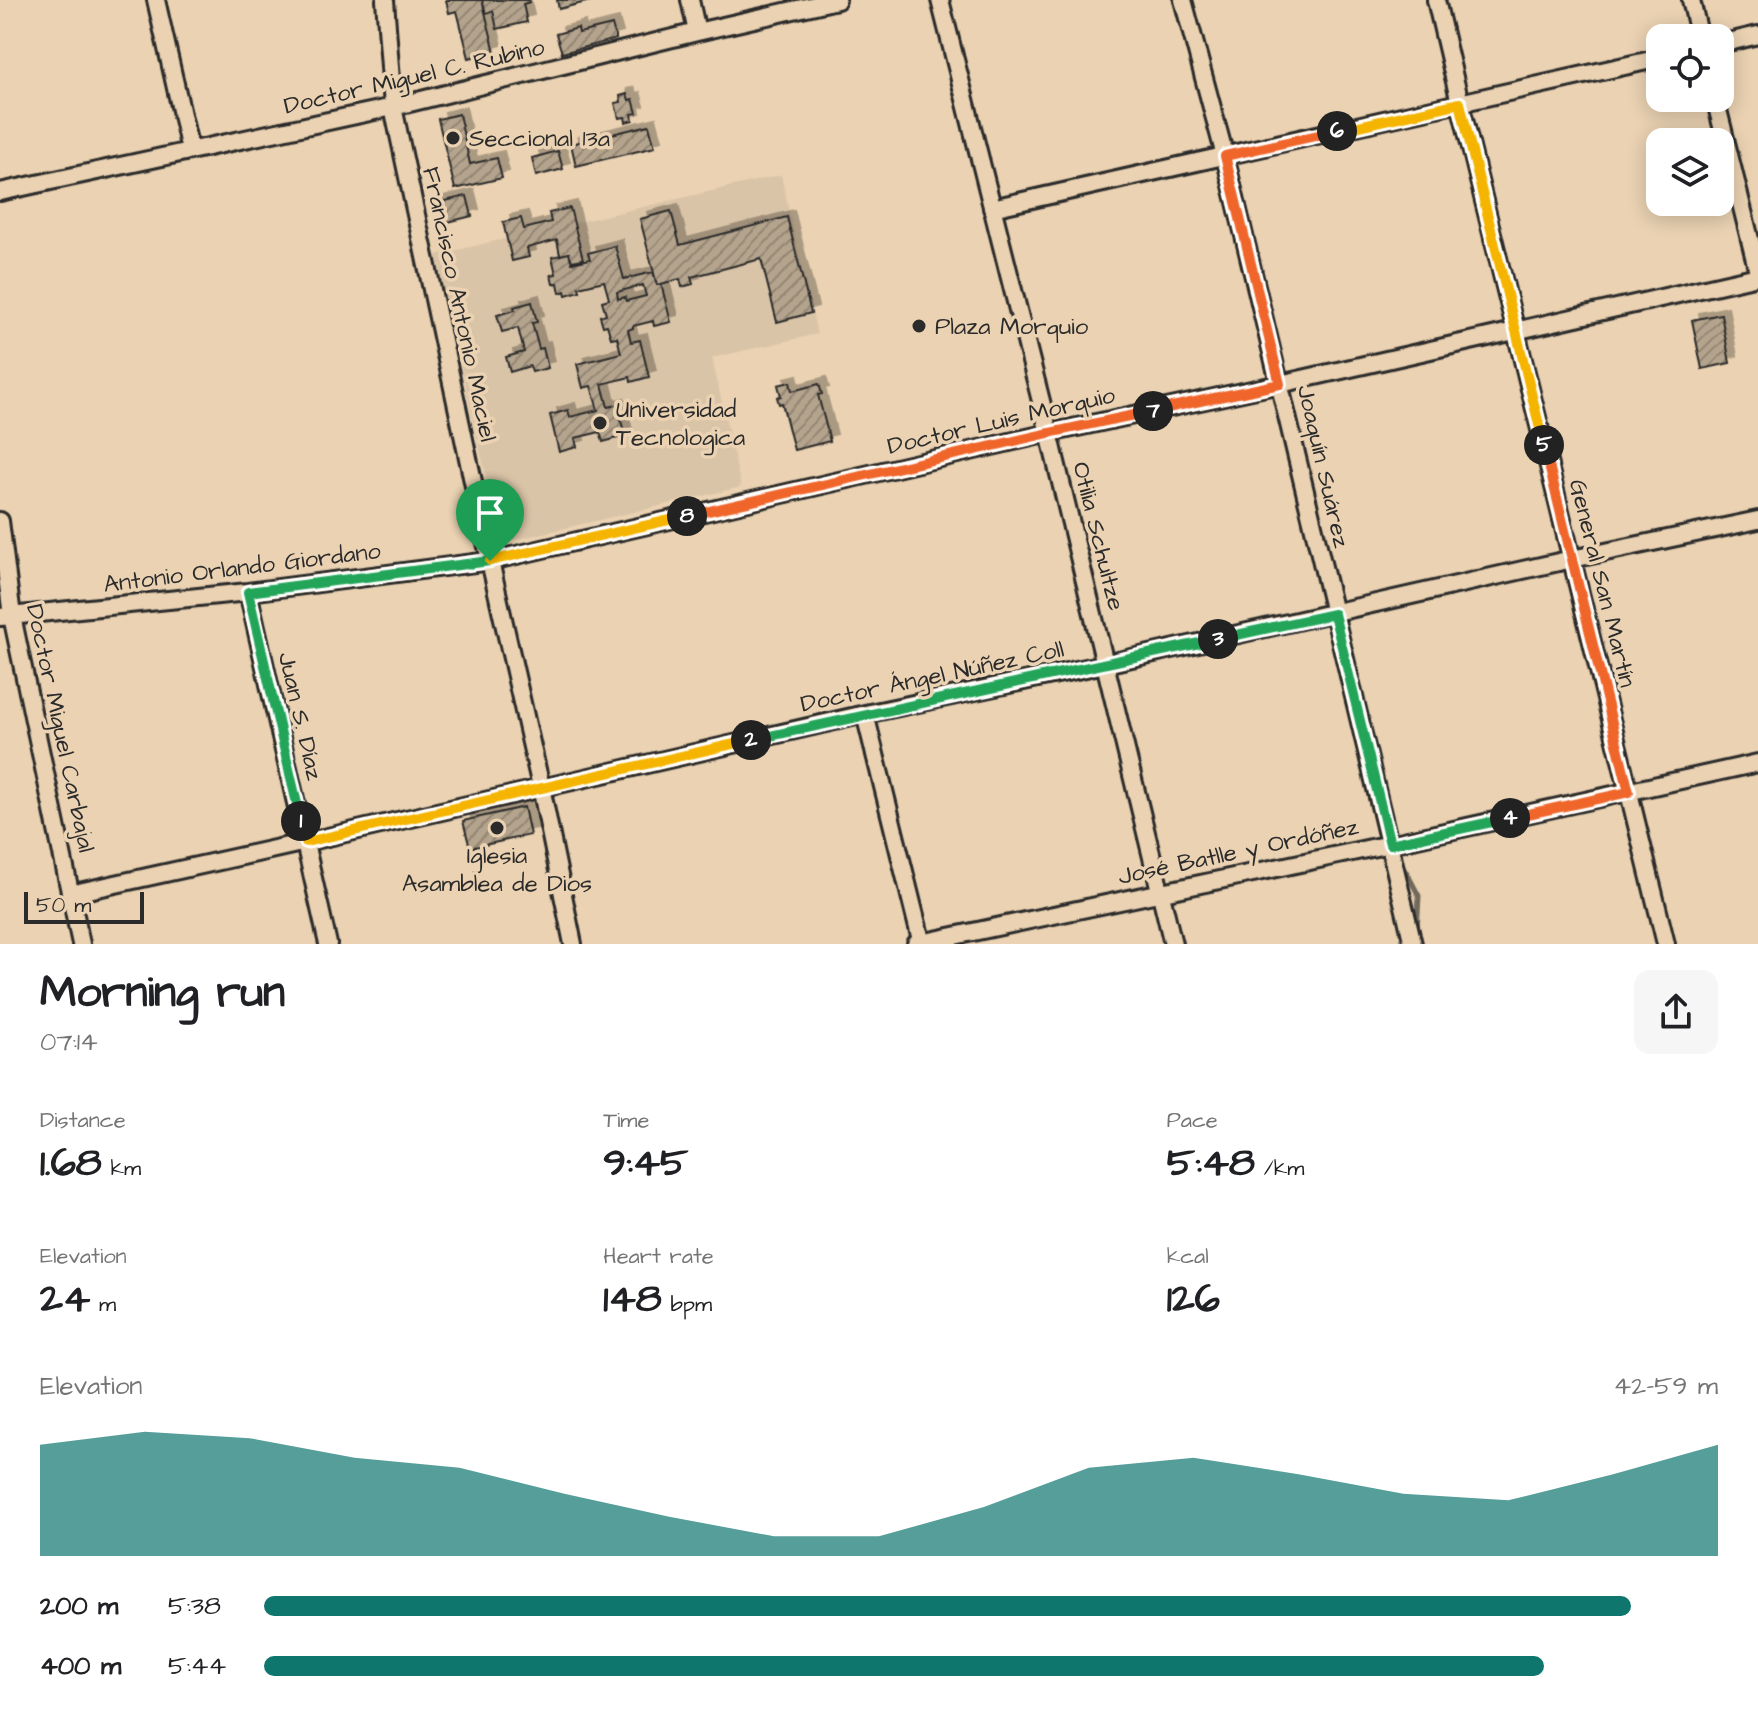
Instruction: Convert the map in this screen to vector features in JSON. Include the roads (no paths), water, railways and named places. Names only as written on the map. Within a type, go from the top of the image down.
[{"type":"street","points":[[156,0],[190,150]]},
{"type":"street","name":"Francisco Antonio Maciel","points":[[385,0],[393,107],[573,944]]},
{"type":"street","points":[[690,0],[697,32]]},
{"type":"street","name":"Doctor Miguel C. Rubino","points":[[0,192],[393,107],[837,0]]},
{"type":"street","name":"Otilia Schultze","points":[[940,0],[1173,944]]},
{"type":"street","name":"Joaquín Suárez","points":[[1183,0],[1225,156],[1413,944]]},
{"type":"street","name":"General San Martín","points":[[1436,0],[1666,944]]},
{"type":"street","points":[[1691,0],[1697,24]]},
{"type":"street","points":[[1734,41],[1758,35]]},
{"type":"street","points":[[992,208],[1646,61]]},
{"type":"street","points":[[1718,112],[1758,274]]},
{"type":"street","name":"Doctor Luis Morquio","points":[[490,561],[1049,433],[1516,332],[1758,274]]},
{"type":"street","name":"Doctor Ángel Núñez Coll","points":[[70,894],[865,714],[1758,520]]},
{"type":"street","name":"Doctor Miguel Carbajal","points":[[0,521],[6,617],[81,944]]},
{"type":"street","name":"Antonio Orlando Giordano","points":[[6,617],[248,592],[490,561]]},
{"type":"street","name":"Juan S. Díaz","points":[[248,592],[328,944]]},
{"type":"street","points":[[865,714],[920,944]]},
{"type":"street","name":"José Batlle y Ordóñez","points":[[920,944],[1758,763]]},
{"type":"waterway","points":[[1406,871],[1419,896],[1417,931]]},
{"type":"place","name":"Seccional 13a","points":[[453,138]]},
{"type":"place","name":"Plaza Morquio","points":[[919,326]]},
{"type":"place","name":"Universidad Tecnologica","points":[[600,423]]},
{"type":"place","name":"Iglesia Asamblea de Dios","points":[[497,828]]}]
